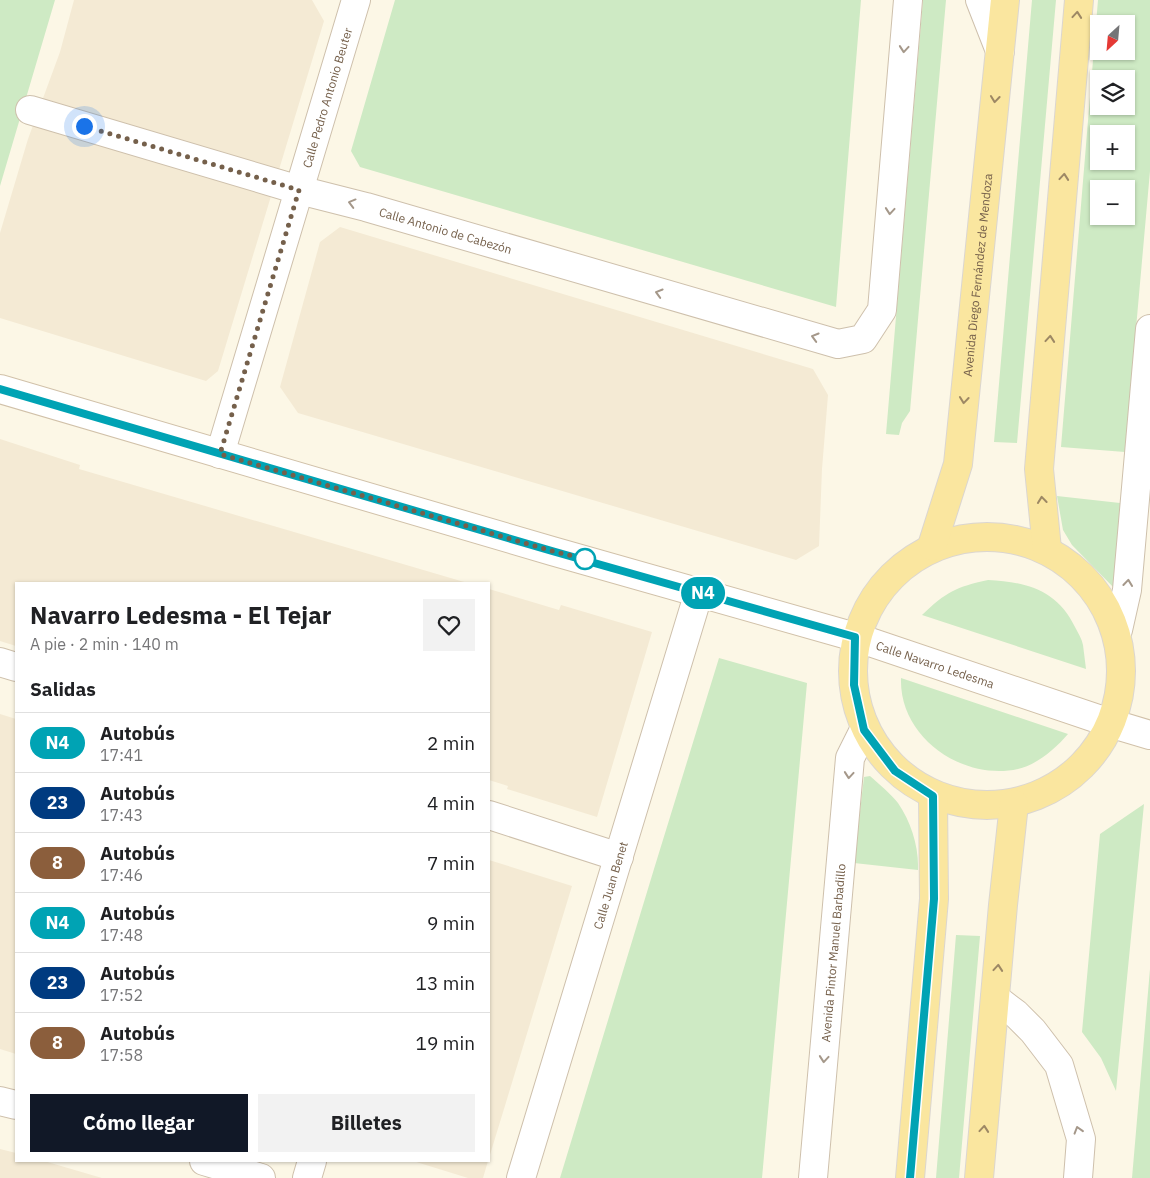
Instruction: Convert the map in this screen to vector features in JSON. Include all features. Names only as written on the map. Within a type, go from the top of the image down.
[{"type":"main road","name":"Avenida Diego Fernández de Mendoza","points":[[932,546],[958,464],[1005,0]]},
{"type":"main road","points":[[1047,549],[1039,469],[1079,0]]},
{"type":"main road","points":[[989,535],[1047,549],[1080,572],[1103,597],[1118,630],[1122,658],[1112,724],[1067,781],[1014,804],[973,806],[933,796],[895,771],[864,730],[854,685],[855,637],[891,574],[932,546],[989,535]]},
{"type":"main road","points":[[910,1178],[934,907],[933,796]]},
{"type":"main road","points":[[979,1178],[1014,804]]},
{"type":"street","name":"Calle Pedro Antonio Beuter","points":[[220,454],[356,0]]},
{"type":"street","name":"Calle Antonio de Cabezón","points":[[30,110],[299,190],[366,207],[838,344],[863,339],[882,310],[908,0]]},
{"type":"street","points":[[980,0],[1000,51]]},
{"type":"street","points":[[1118,630],[1127,590],[1150,329]]},
{"type":"street","name":"Calle Navarro Ledesma","points":[[0,389],[552,551],[855,637],[1112,724],[1150,735]]},
{"type":"street","name":"Calle Juan Benet","points":[[522,1178],[699,592]]},
{"type":"street","points":[[0,662],[15,667]]},
{"type":"street","name":"Avenida Pintor Manuel Barbadillo","points":[[814,1178],[850,758],[864,730]]},
{"type":"street","points":[[490,815],[619,857]]},
{"type":"street","points":[[995,998],[1016,1014],[1033,1031],[1059,1065],[1081,1139],[1078,1178]]},
{"type":"street","points":[[0,1101],[15,1106]]},
{"type":"street","points":[[207,1162],[261,1178]]},
{"type":"street","points":[[307,1178],[312,1162]]},
{"type":"shaded area","points":[[74,0],[312,0],[324,21],[218,371],[206,381],[0,318],[0,233],[28,139],[60,52]]},
{"type":"shaded area","points":[[340,227],[813,369],[828,395],[822,469],[819,546],[796,560],[298,413],[280,387],[320,242]]},
{"type":"shaded area","points":[[0,439],[80,465],[79,469],[464,582],[15,582],[15,646],[0,641]]},
{"type":"shaded area","points":[[490,589],[559,610],[561,605],[652,632],[597,817],[507,789],[508,786],[490,780]]},
{"type":"shaded area","points":[[0,714],[15,719],[15,1054],[0,1049]]},
{"type":"shaded area","points":[[490,860],[572,886],[490,1155]]},
{"type":"shaded area","points":[[0,1149],[15,1153],[15,1162],[47,1162],[102,1178],[0,1178]]},
{"type":"shaded area","points":[[416,1162],[488,1162],[483,1178],[468,1178]]},
{"type":"green space","points":[[0,0],[55,0],[0,186]]},
{"type":"green space","points":[[395,0],[861,0],[836,307],[360,167],[351,151]]},
{"type":"green space","points":[[923,0],[946,0],[910,411],[902,423],[899,435],[886,434]]},
{"type":"green space","points":[[1032,0],[1056,0],[1017,443],[994,442]]},
{"type":"green space","points":[[1098,0],[1150,0],[1150,171],[1125,452],[1061,447],[1090,97],[1090,115],[1135,115],[1135,70],[1092,70],[1093,60],[1135,60],[1135,15],[1097,15]]},
{"type":"green space","points":[[1057,496],[1120,503],[1116,590],[1072,545],[1063,530]]},
{"type":"green space","points":[[988,580],[1028,586],[1050,596],[1059,604],[1068,614],[1082,640],[1086,669],[922,615],[938,601],[959,588]]},
{"type":"green space","points":[[719,658],[807,683],[762,1178],[560,1178],[654,869]]},
{"type":"green space","points":[[901,678],[1068,734],[1046,755],[1025,767],[997,771],[976,768],[956,761],[938,750],[923,736],[911,719],[903,700]]},
{"type":"green space","points":[[870,776],[895,799],[907,818],[916,844],[918,870],[854,863],[864,777]]},
{"type":"green space","points":[[1144,804],[1116,1091],[1101,1058],[1082,1032],[1100,834]]},
{"type":"green space","points":[[956,935],[980,936],[959,1178],[936,1178]]},
{"type":"green space","points":[[1150,969],[1150,1178],[1132,1178]]},
{"type":"bus line","name":"N4","points":[[0,389],[552,551],[855,637],[854,685],[864,730],[895,771],[933,796],[933,924],[910,1178]]},
{"type":"route","points":[[84,126],[299,190],[220,454],[585,559]]}]
